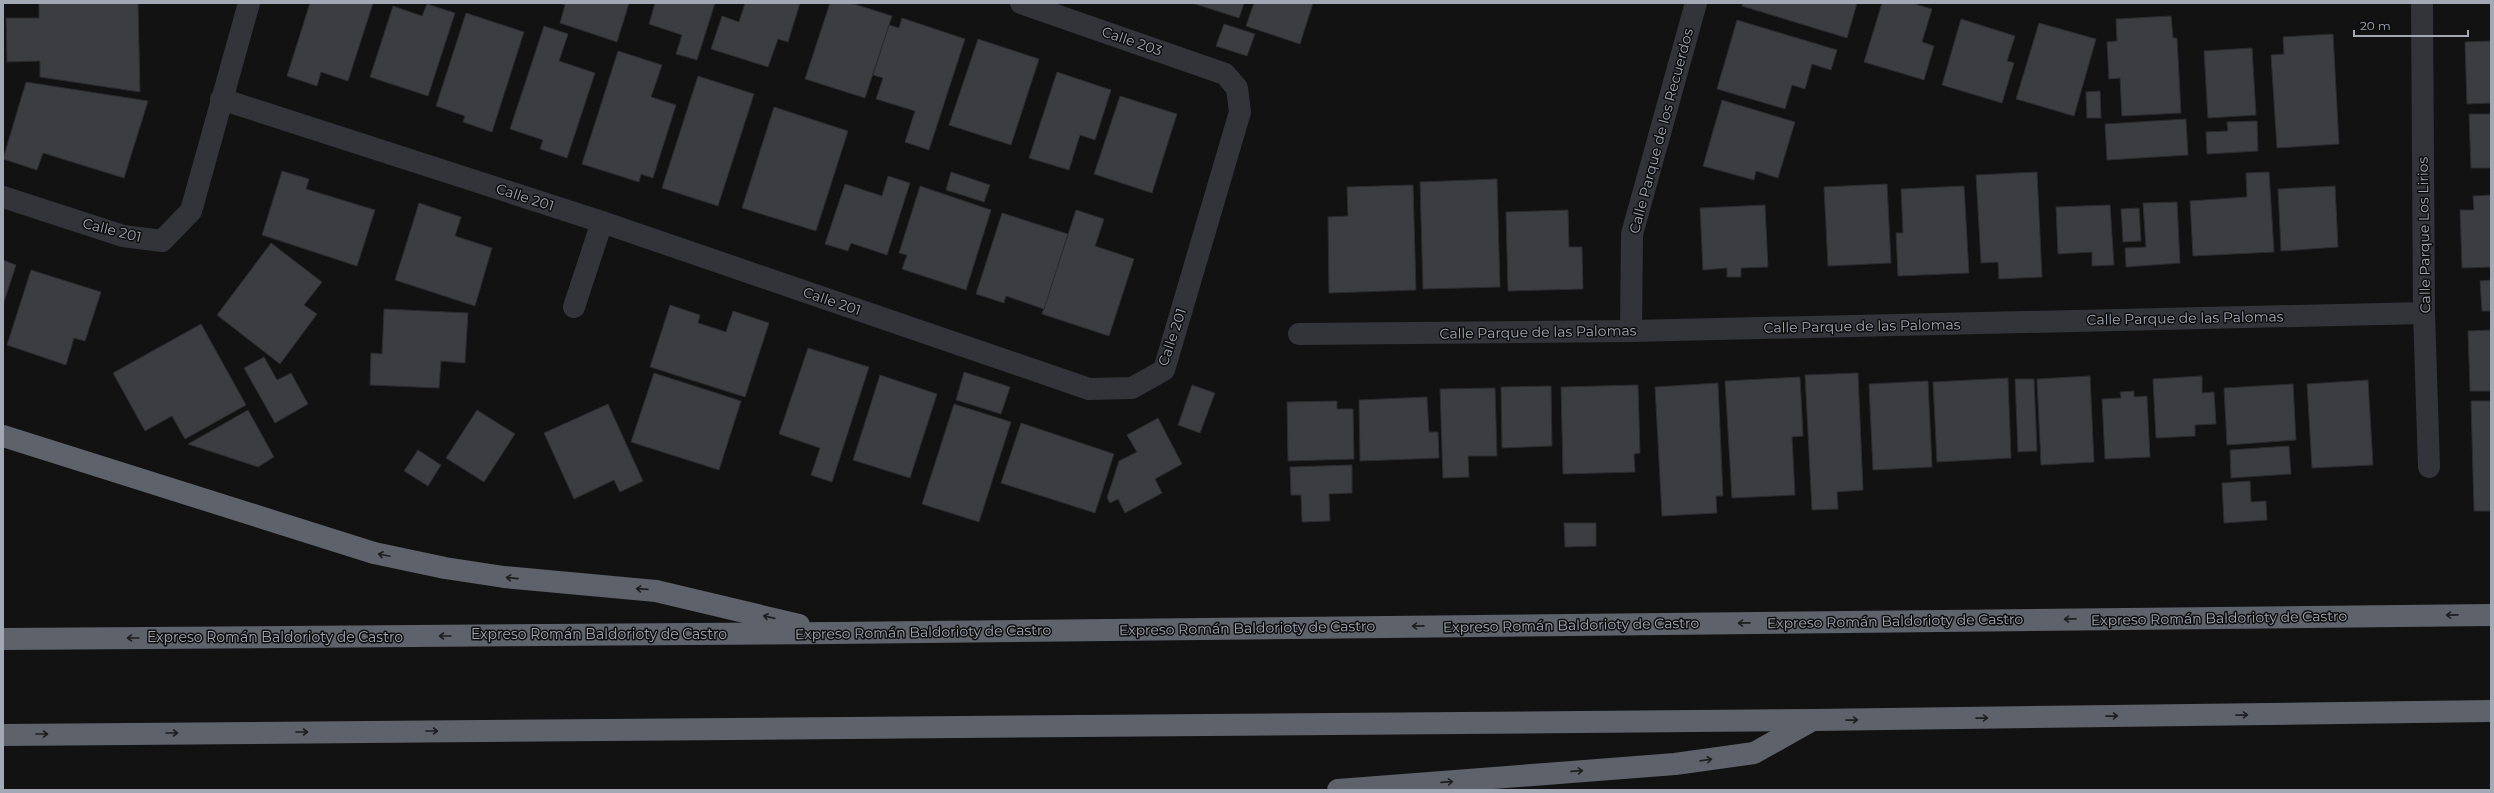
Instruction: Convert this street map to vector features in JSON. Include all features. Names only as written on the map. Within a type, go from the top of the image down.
[{"type":"highway","points":[[3,436],[374,553],[445,568],[504,577],[656,590],[834,633]]},
{"type":"highway","name":"Expreso Román Baldorioty de Castro","points":[[3,639],[834,633],[2491,614]]},
{"type":"highway","points":[[3,735],[1812,720],[2491,711]]},
{"type":"highway","points":[[1338,790],[1675,764],[1754,753],[1812,720]]},
{"type":"street","name":"Calle 201","points":[[3,197],[123,236],[162,241],[191,211],[249,3]]},
{"type":"street","name":"Calle 203","points":[[1021,3],[1225,74],[1237,88]]},
{"type":"street","name":"Calle Parque de los Recuerdos","points":[[1631,331],[1632,234],[1696,3]]},
{"type":"street","name":"Calle Parque Los Lirios","points":[[2422,3],[2424,313],[2429,467]]},
{"type":"street","name":"Calle 201","points":[[221,99],[602,222],[1089,389],[1132,388],[1164,370],[1240,112],[1237,88]]},
{"type":"street","points":[[574,307],[602,222]]},
{"type":"street","name":"Calle Parque de las Palomas","points":[[1299,334],[1631,331],[2424,313]]},
{"type":"building","points":[[39,3],[138,3],[140,92],[40,77],[40,61],[7,62],[6,18],[39,18]]},
{"type":"building","points":[[310,3],[373,3],[348,81],[321,72],[317,86],[287,76]]},
{"type":"building","points":[[561,3],[629,3],[617,42],[560,23],[565,5]]},
{"type":"building","points":[[655,3],[715,3],[697,60],[676,54],[682,35],[649,24]]},
{"type":"building","points":[[745,3],[800,3],[788,42],[778,39],[768,67],[711,49],[722,16],[739,22]]},
{"type":"building","points":[[830,3],[851,3],[892,16],[865,98],[805,79]]},
{"type":"building","points":[[1192,3],[1244,3],[1239,18]]},
{"type":"building","points":[[1254,3],[1313,3],[1300,44],[1246,26]]},
{"type":"building","points":[[1743,3],[1857,3],[1847,38],[1742,6]]},
{"type":"building","points":[[1882,3],[1911,3],[1932,9],[1922,42],[1934,46],[1924,80],[1864,62]]},
{"type":"building","points":[[427,4],[455,13],[428,96],[370,77],[393,6],[422,16]]},
{"type":"building","points":[[466,13],[524,32],[492,132],[463,122],[465,116],[436,106]]},
{"type":"building","points":[[2171,16],[2173,38],[2177,38],[2181,113],[2122,116],[2120,78],[2109,79],[2107,42],[2117,41],[2116,19]]},
{"type":"building","points":[[902,18],[965,39],[929,150],[905,142],[915,111],[876,99],[883,78],[873,75],[889,25],[899,28]]},
{"type":"building","points":[[1961,19],[2015,36],[2007,61],[2014,63],[2002,103],[1942,85]]},
{"type":"building","points":[[1737,20],[1837,50],[1831,70],[1812,64],[1805,89],[1792,85],[1785,109],[1717,89]]},
{"type":"building","points":[[2039,23],[2096,39],[2074,116],[2016,99]]},
{"type":"building","points":[[1224,24],[1255,34],[1247,56],[1216,46]]},
{"type":"building","points":[[544,26],[568,34],[559,61],[595,73],[567,158],[540,149],[543,140],[510,129]]},
{"type":"building","points":[[2333,34],[2339,144],[2277,148],[2271,55],[2284,54],[2283,37]]},
{"type":"building","points":[[978,39],[1039,59],[1011,145],[949,125]]},
{"type":"building","points":[[2491,41],[2491,103],[2467,104],[2465,42]]},
{"type":"building","points":[[2252,48],[2256,115],[2208,118],[2204,51]]},
{"type":"building","points":[[618,51],[662,65],[651,97],[676,105],[653,178],[641,174],[639,182],[582,164]]},
{"type":"building","points":[[1057,72],[1111,90],[1095,140],[1080,135],[1069,170],[1029,158]]},
{"type":"building","points":[[698,76],[754,94],[718,206],[662,188]]},
{"type":"building","points":[[26,82],[148,101],[124,178],[43,153],[37,170],[3,159]]},
{"type":"building","points":[[2100,91],[2101,118],[2087,118],[2086,92]]},
{"type":"building","points":[[1120,96],[1177,114],[1152,193],[1094,174]]},
{"type":"building","points":[[1722,100],[1795,122],[1778,178],[1756,171],[1754,180],[1703,166]]},
{"type":"building","points":[[774,107],[848,131],[816,231],[742,208]]},
{"type":"building","points":[[2469,114],[2491,114],[2491,168],[2471,168]]},
{"type":"building","points":[[2186,119],[2188,155],[2107,160],[2105,124]]},
{"type":"building","points":[[2257,121],[2258,151],[2207,154],[2206,132],[2228,131],[2227,122]]},
{"type":"building","points":[[282,171],[309,179],[306,189],[375,210],[357,266],[262,235]]},
{"type":"building","points":[[951,172],[990,185],[984,202],[946,190]]},
{"type":"building","points":[[2037,172],[2042,277],[1999,279],[1998,262],[1981,263],[1976,175]]},
{"type":"building","points":[[2269,172],[2274,252],[2193,256],[2190,201],[2247,197],[2246,173]]},
{"type":"building","points":[[888,176],[910,183],[887,255],[851,243],[848,251],[825,244],[845,184],[882,196]]},
{"type":"building","points":[[1497,179],[1500,287],[1423,289],[1420,182]]},
{"type":"building","points":[[1887,184],[1891,263],[1828,266],[1824,187]]},
{"type":"building","points":[[1413,185],[1416,290],[1329,293],[1328,217],[1348,216],[1347,187]]},
{"type":"building","points":[[920,186],[991,210],[966,290],[902,269],[907,255],[899,253]]},
{"type":"building","points":[[1964,186],[1969,273],[1898,276],[1896,233],[1903,233],[1901,189]]},
{"type":"building","points":[[2335,186],[2338,247],[2281,251],[2278,189]]},
{"type":"building","points":[[2491,195],[2491,267],[2462,268],[2460,210],[2474,210],[2473,196]]},
{"type":"building","points":[[2177,202],[2180,263],[2126,267],[2125,248],[2146,247],[2143,203]]},
{"type":"building","points":[[419,203],[461,217],[455,236],[492,248],[475,306],[395,280]]},
{"type":"building","points":[[1765,205],[1768,267],[1741,268],[1741,277],[1727,277],[1727,268],[1703,270],[1700,208]]},
{"type":"building","points":[[2110,205],[2114,265],[2092,266],[2092,252],[2058,254],[2056,207]]},
{"type":"building","points":[[2139,208],[2141,241],[2123,242],[2121,209]]},
{"type":"building","points":[[1076,210],[1104,219],[1095,246],[1134,259],[1109,336],[1042,314]]},
{"type":"building","points":[[1568,210],[1569,247],[1582,247],[1583,289],[1508,291],[1506,212]]},
{"type":"building","points":[[1002,213],[1068,234],[1044,309],[1006,296],[1004,303],[976,294]]},
{"type":"building","points":[[271,243],[322,282],[304,305],[317,314],[280,364],[217,315]]},
{"type":"building","points":[[3,260],[16,265],[3,305]]},
{"type":"building","points":[[31,270],[101,292],[85,341],[74,338],[66,365],[7,345]]},
{"type":"building","points":[[2491,280],[2491,311],[2482,311],[2480,281]]},
{"type":"building","points":[[670,305],[700,315],[698,323],[726,332],[733,311],[769,323],[745,397],[650,367]]},
{"type":"building","points":[[384,309],[468,313],[465,363],[441,361],[439,388],[370,385],[371,353],[382,354]]},
{"type":"building","points":[[201,324],[246,405],[185,439],[172,416],[145,431],[113,373]]},
{"type":"building","points":[[2491,330],[2491,391],[2470,391],[2468,331]]},
{"type":"building","points":[[808,348],[869,367],[832,482],[811,475],[820,448],[779,434]]},
{"type":"building","points":[[264,357],[277,380],[291,373],[308,404],[275,423],[244,368]]},
{"type":"building","points":[[964,372],[1010,387],[1001,414],[956,400]]},
{"type":"building","points":[[654,373],[741,401],[719,470],[631,442]]},
{"type":"building","points":[[1858,373],[1863,490],[1837,492],[1838,509],[1812,510],[1805,375]]},
{"type":"building","points":[[880,375],[937,394],[910,478],[853,460]]},
{"type":"building","points":[[2090,376],[2094,462],[2041,465],[2037,379]]},
{"type":"building","points":[[2202,376],[2202,393],[2214,392],[2216,424],[2195,425],[2195,436],[2156,438],[2153,379]]},
{"type":"building","points":[[1800,377],[1803,436],[1792,437],[1795,495],[1732,498],[1725,381]]},
{"type":"building","points":[[2008,378],[2011,458],[1937,462],[1933,382]]},
{"type":"building","points":[[2015,379],[2034,379],[2037,451],[2018,452]]},
{"type":"building","points":[[2368,380],[2373,465],[2312,468],[2307,384]]},
{"type":"building","points":[[1928,381],[1932,467],[1873,470],[1869,384]]},
{"type":"building","points":[[1718,383],[1723,496],[1716,496],[1717,513],[1662,516],[1655,387]]},
{"type":"building","points":[[2293,384],[2296,440],[2227,445],[2224,388]]},
{"type":"building","points":[[1192,385],[1215,393],[1200,433],[1178,425]]},
{"type":"building","points":[[1638,385],[1640,453],[1634,454],[1635,472],[1563,474],[1561,387]]},
{"type":"building","points":[[1551,386],[1552,446],[1502,448],[1501,387]]},
{"type":"building","points":[[1495,388],[1497,456],[1468,456],[1469,477],[1443,478],[1440,389]]},
{"type":"building","points":[[2134,391],[2134,397],[2147,396],[2150,457],[2105,459],[2102,399],[2121,398],[2120,392]]},
{"type":"building","points":[[1427,397],[1429,432],[1438,432],[1439,458],[1360,461],[1359,400]]},
{"type":"building","points":[[1337,401],[1337,409],[1353,409],[1354,459],[1288,461],[1287,402]]},
{"type":"building","points":[[2471,401],[2491,401],[2491,511],[2474,511]]},
{"type":"building","points":[[608,404],[643,481],[620,492],[614,480],[574,499],[544,433]]},
{"type":"building","points":[[954,404],[1011,422],[979,522],[922,504]]},
{"type":"building","points":[[248,410],[274,457],[258,467],[188,444]]},
{"type":"building","points":[[477,410],[515,434],[484,482],[446,458]]},
{"type":"building","points":[[1158,418],[1182,464],[1155,479],[1162,493],[1125,513],[1118,499],[1110,503],[1107,498],[1119,461],[1137,452],[1127,435]]},
{"type":"building","points":[[1021,423],[1114,454],[1095,513],[1001,483]]},
{"type":"building","points":[[2289,446],[2291,474],[2231,478],[2230,450]]},
{"type":"building","points":[[418,450],[441,465],[428,486],[404,471]]},
{"type":"building","points":[[1352,465],[1352,493],[1329,494],[1330,521],[1302,522],[1301,495],[1291,495],[1290,467]]},
{"type":"building","points":[[2250,481],[2251,502],[2266,501],[2267,520],[2224,523],[2222,483]]},
{"type":"building","points":[[1564,523],[1596,523],[1596,546],[1565,547]]}]
